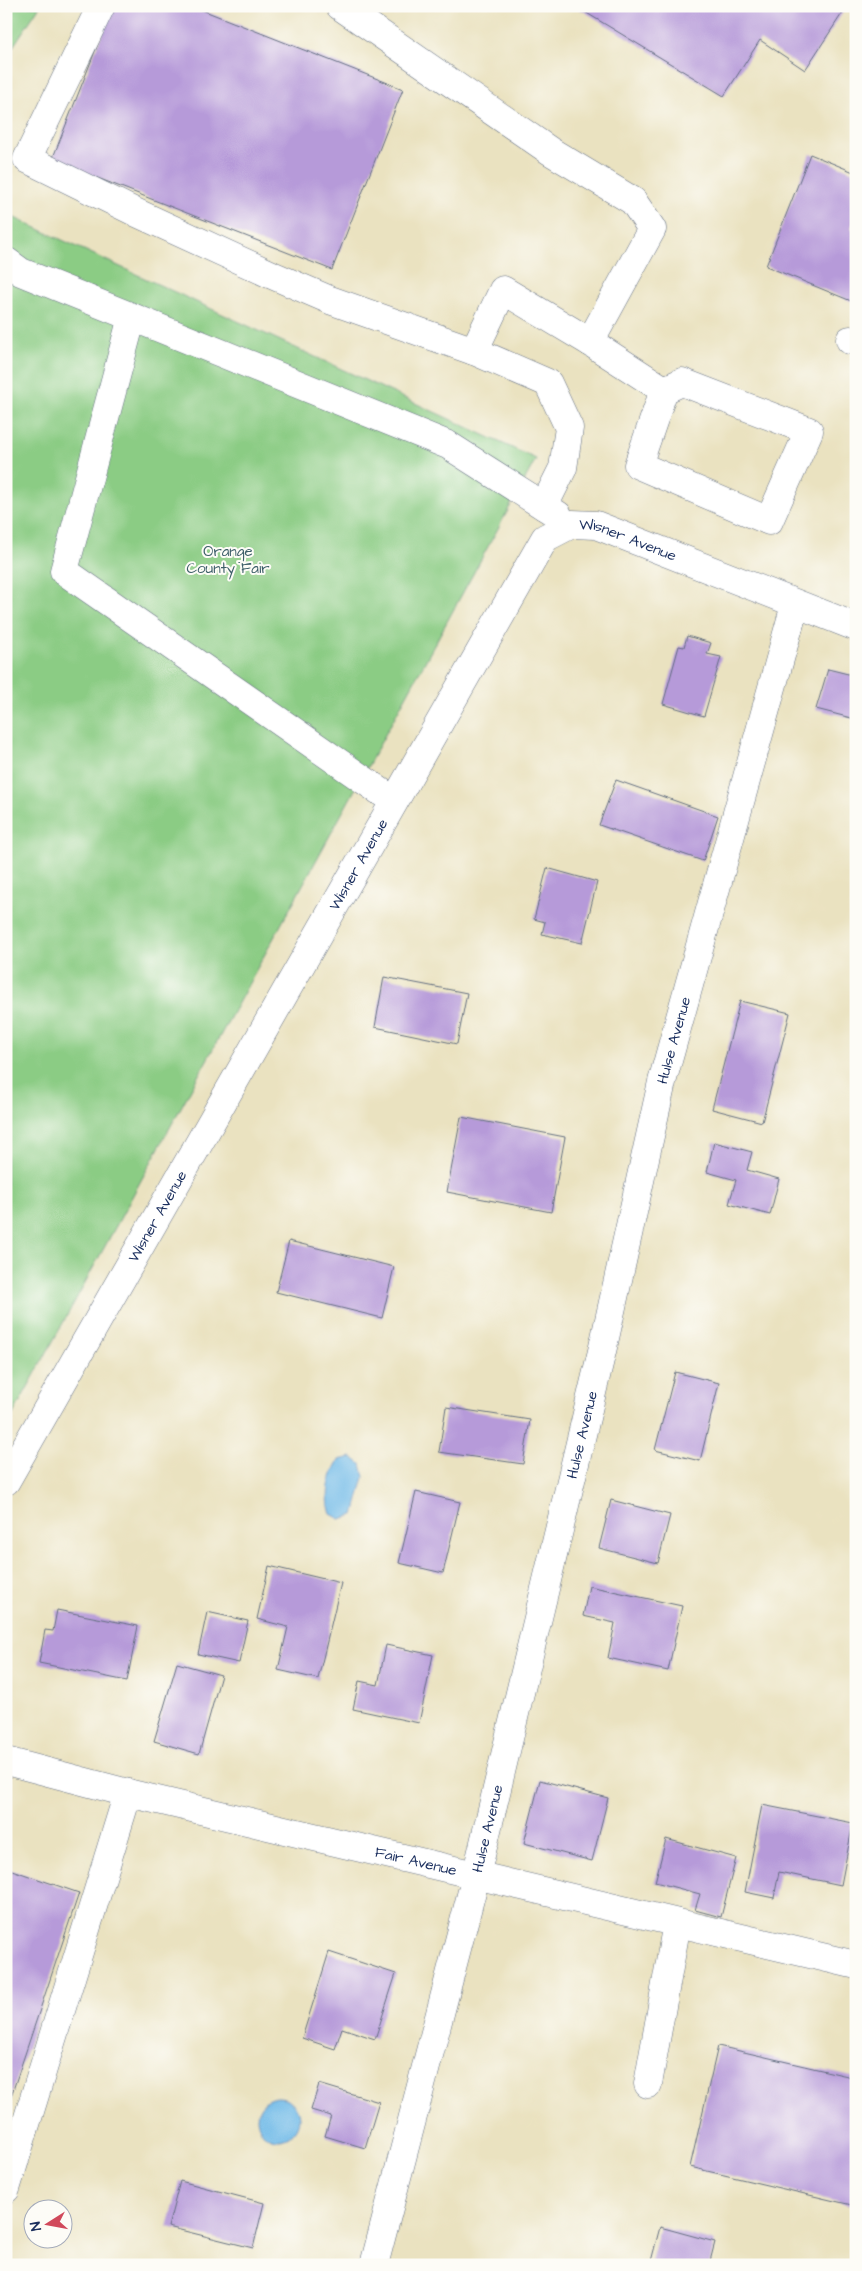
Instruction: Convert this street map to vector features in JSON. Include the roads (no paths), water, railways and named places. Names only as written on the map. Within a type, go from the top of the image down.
[{"type":"street","points":[[101,6],[27,159],[135,212],[322,296],[474,351],[548,383],[569,428],[562,468],[544,506]]},
{"type":"street","points":[[340,6],[550,151],[633,201],[652,229],[590,342]]},
{"type":"street","points":[[6,261],[21,272],[448,445],[572,524]]},
{"type":"street","points":[[474,351],[503,290],[590,342],[664,390]]},
{"type":"street","points":[[132,317],[64,571],[394,801]]},
{"type":"street","points":[[682,382],[809,431],[768,521],[638,465],[664,390],[682,382]]},
{"type":"street","name":"Wisner Avenue","points":[[6,1480],[545,538],[572,524],[596,526],[795,605],[856,627]]},
{"type":"street","name":"Hulse Avenue","points":[[374,2265],[476,1876],[601,1357],[662,1082],[795,605]]},
{"type":"street","name":"Fair Avenue","points":[[6,1760],[128,1793],[856,1965]]},
{"type":"street","points":[[6,2189],[128,1793]]},
{"type":"street","points":[[648,2084],[677,1923]]},
{"type":"water","points":[[352,1457],[361,1464],[364,1477],[354,1515],[340,1519],[331,1514],[328,1500],[329,1486],[339,1460]]},
{"type":"water","points":[[278,2097],[293,2103],[299,2118],[293,2133],[278,2139],[263,2133],[257,2118],[263,2103]]},
{"type":"park label","name":"Orange County Fair","points":[[228,560]]}]
